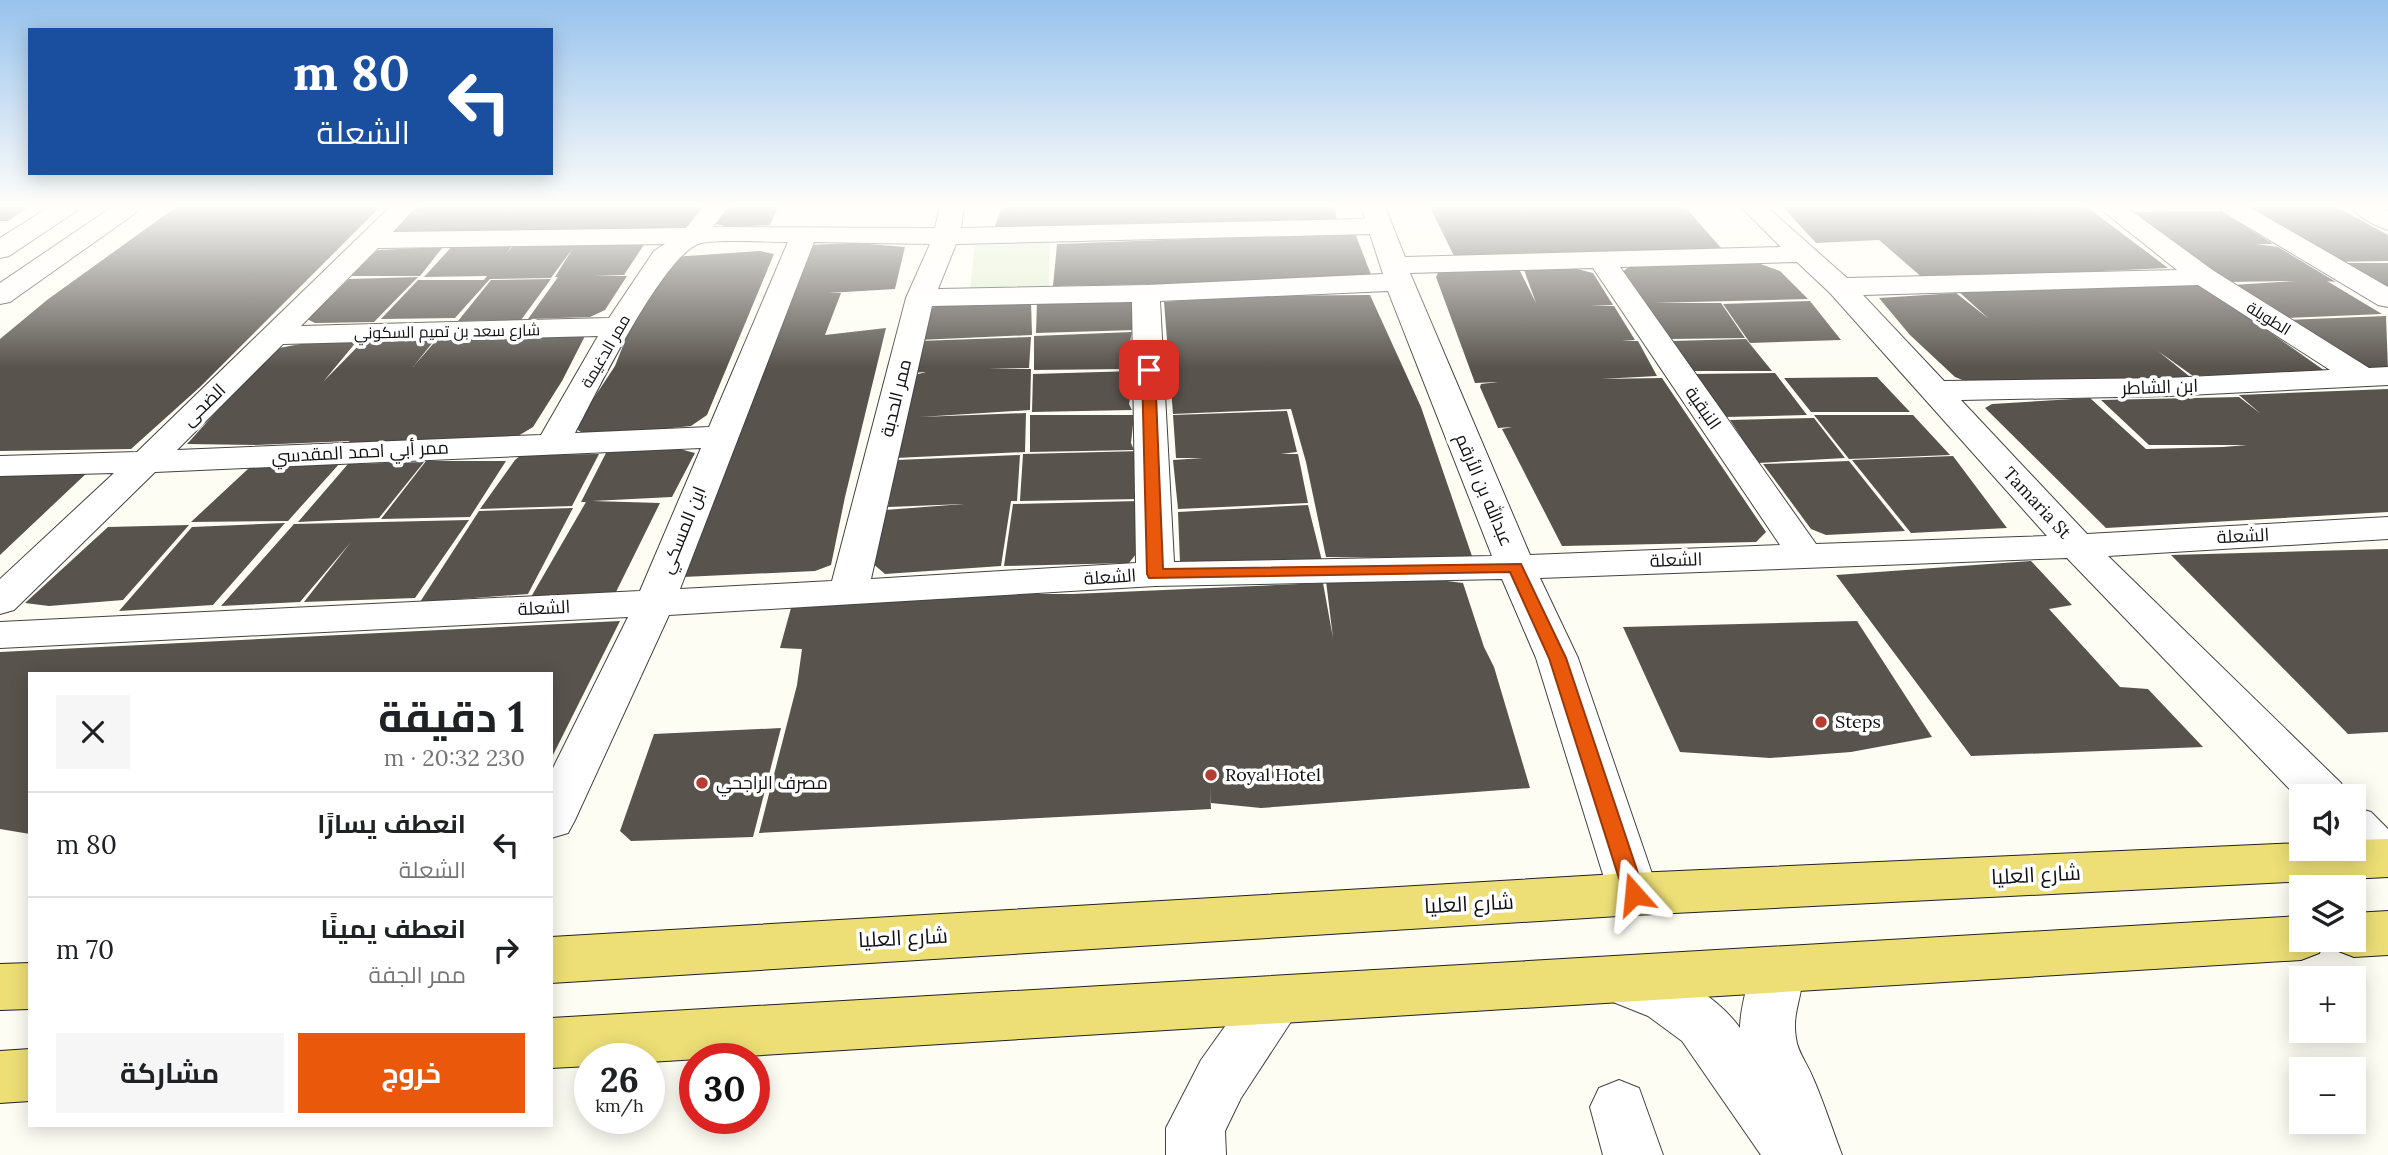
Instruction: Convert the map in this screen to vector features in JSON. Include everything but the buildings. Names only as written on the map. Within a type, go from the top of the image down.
[{"type":"main road","name":"شارع العليا","points":[[553,960],[2376,847]]},
{"type":"main road","points":[[2366,934],[2388,933]]},
{"type":"main road","points":[[553,1043],[2289,939]]},
{"type":"main road","points":[[0,987],[28,986]]},
{"type":"main road","points":[[0,1077],[28,1075]]},
{"type":"street","points":[[0,296],[50,261]]},
{"type":"street","name":"الضحى","points":[[0,601],[350,261]]},
{"type":"street","name":"ممر الدغيمة","points":[[553,443],[618,327],[660,261]]},
{"type":"street","name":"ابن المسكي","points":[[553,816],[655,602],[793,261]]},
{"type":"street","name":"ممر الحدبة","points":[[848,593],[920,298],[934,261]]},
{"type":"street","name":"عبدالله بن الأرقم","points":[[1392,261],[1516,567],[1557,658],[1634,894]]},
{"type":"street","points":[[920,298],[1146,293],[1396,273],[1602,261]]},
{"type":"street","name":"النبقية","points":[[1602,261],[1805,555]]},
{"type":"street","name":"Tamaria St","points":[[1810,261],[1840,287],[2077,546],[2313,784]]},
{"type":"street","name":"الطويلة","points":[[2182,261],[2204,277],[2375,376]]},
{"type":"street","points":[[2323,261],[2388,299]]},
{"type":"street","points":[[1840,287],[2204,277]]},
{"type":"street","points":[[1146,293],[1155,574]]},
{"type":"street","name":"شارع سعد بن تميم السكوني","points":[[276,335],[618,327]]},
{"type":"street","name":"ابن الشاطر","points":[[1933,391],[2168,387],[2375,376]]},
{"type":"street","name":"ممر أبي احمد المقدسي","points":[[0,466],[720,437]]},
{"type":"street","name":"الشعلة","points":[[0,635],[848,593],[1155,574],[1516,567],[2077,546],[2388,528]]},
{"type":"street","points":[[1777,970],[1767,1016],[1768,1044],[1785,1078],[1812,1155]]},
{"type":"street","points":[[1615,979],[1641,986],[1674,1004],[1708,1029],[1795,1155]]},
{"type":"street","points":[[1196,1142],[1221,1079],[1275,1000]]},
{"type":"green space","points":[[973,261],[1050,261],[1049,286],[970,289]]},
{"type":"place","name":"Steps","points":[[1821,722]]},
{"type":"place","name":"Royal Hotel","points":[[1211,775]]},
{"type":"place","name":"مصرف الراجحي","points":[[702,783]]},
{"type":"route","points":[[1149,370],[1155,574],[1516,567],[1557,658],[1634,894]]}]
